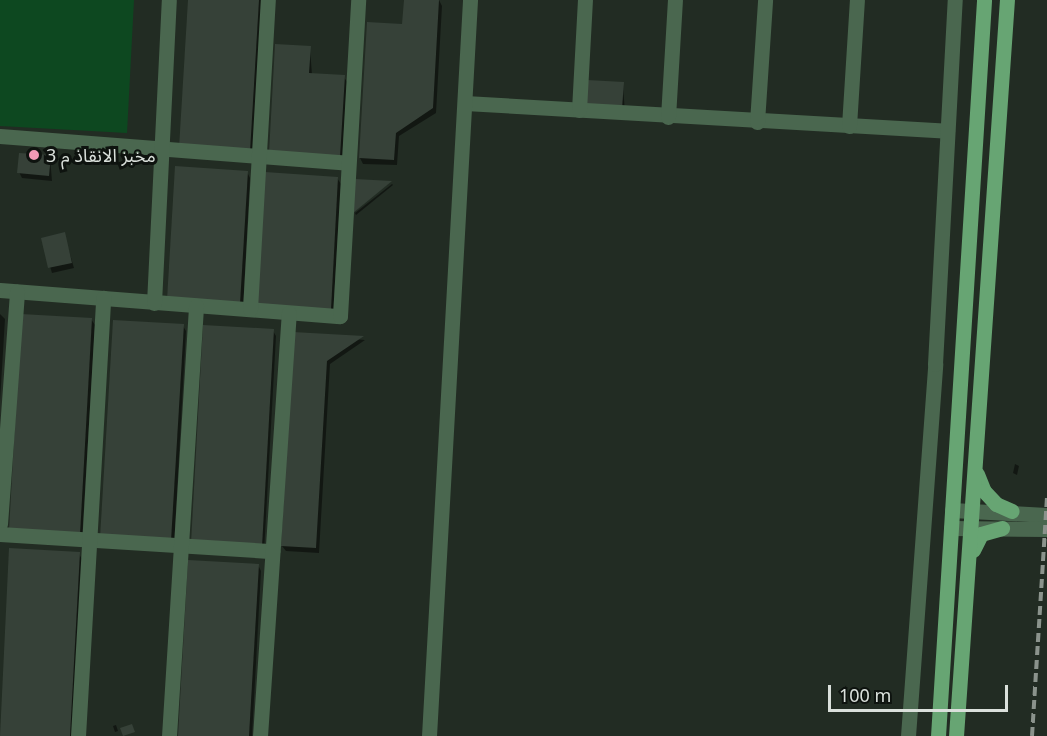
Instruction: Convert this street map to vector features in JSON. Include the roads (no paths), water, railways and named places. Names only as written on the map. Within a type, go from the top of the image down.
[{"type":"main road","points":[[938,736],[984,0]]},
{"type":"main road","points":[[956,736],[967,573],[977,473],[1007,0]]},
{"type":"main road","points":[[977,473],[984,490],[996,504],[1012,511]]},
{"type":"main road","points":[[967,573],[981,534],[1002,528]]},
{"type":"street","points":[[154,303],[169,0]]},
{"type":"street","points":[[250,309],[268,0]]},
{"type":"street","points":[[0,290],[340,316],[358,0]]},
{"type":"street","points":[[429,736],[470,0]]},
{"type":"street","points":[[579,110],[585,0]]},
{"type":"street","points":[[668,117],[675,0]]},
{"type":"street","points":[[757,122],[765,0]]},
{"type":"street","points":[[849,126],[857,0]]},
{"type":"street","points":[[908,736],[955,0]]},
{"type":"street","points":[[465,103],[668,117],[947,131]]},
{"type":"street","points":[[0,136],[160,152],[348,163]]},
{"type":"street","points":[[0,524],[17,292]]},
{"type":"street","points":[[78,736],[103,298]]},
{"type":"street","points":[[169,736],[196,306]]},
{"type":"street","points":[[260,736],[289,313]]},
{"type":"street","points":[[952,510],[974,509],[1047,515]]},
{"type":"street","points":[[951,528],[1047,530]]},
{"type":"street","points":[[0,534],[272,550]]},
{"type":"railway","points":[[1032,736],[1047,495]]},
{"type":"place","name":"مخبز الانقاذ م 3","points":[[34,155]]}]
